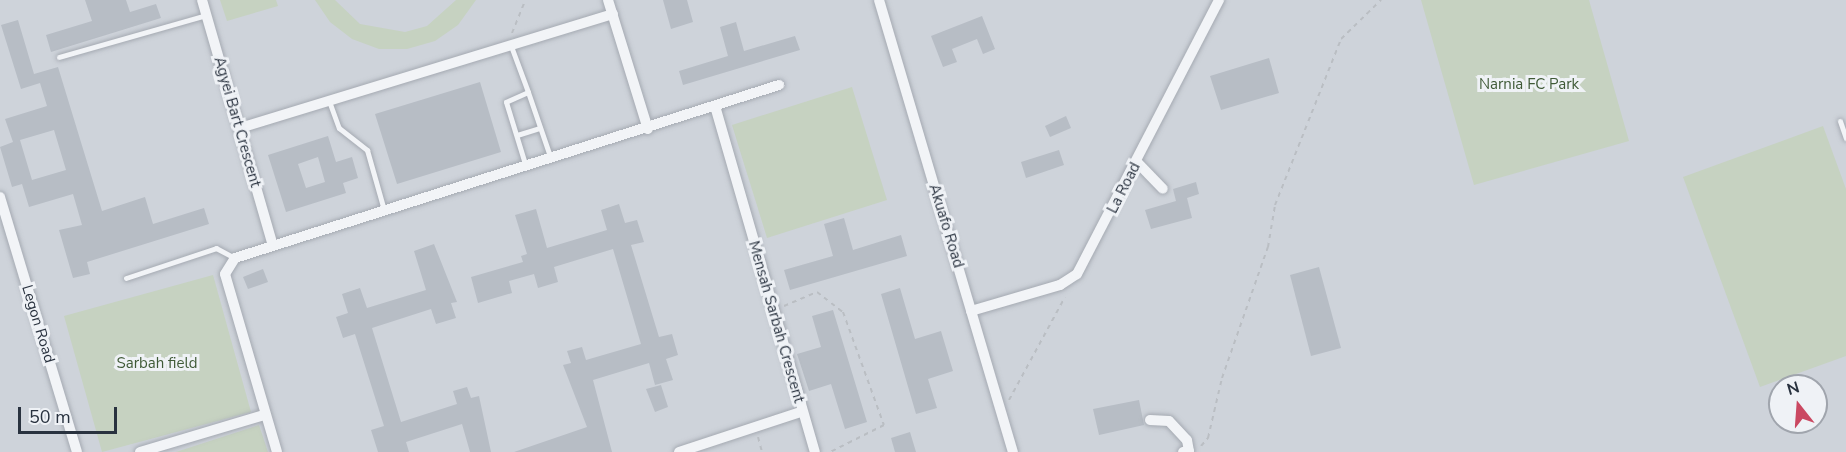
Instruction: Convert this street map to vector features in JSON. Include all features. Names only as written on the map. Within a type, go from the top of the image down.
[{"type":"street","name":"Agyei Bart Crescent","points":[[202,0],[272,243]]},
{"type":"street","points":[[608,0],[648,129]]},
{"type":"street","name":"Akuafo Road","points":[[879,0],[1013,452]]},
{"type":"street","name":"La Road","points":[[1077,274],[1219,0]]},
{"type":"street","points":[[240,128],[613,14]]},
{"type":"street","points":[[277,452],[264,415],[225,274],[235,258],[272,243],[552,160],[779,85]]},
{"type":"street","name":"Mensah Sarbah Crescent","points":[[679,452],[755,429],[801,412],[715,106]]},
{"type":"street","points":[[1137,162],[1163,189]]},
{"type":"street","name":"Legon Road","points":[[0,197],[77,452]]},
{"type":"street","points":[[971,310],[1060,285],[1077,274]]},
{"type":"street","points":[[801,412],[815,452]]},
{"type":"street","points":[[140,452],[264,415]]},
{"type":"street","points":[[1150,420],[1169,421],[1186,451]]},
{"type":"lane","points":[[58,57],[206,15]]},
{"type":"lane","points":[[511,46],[552,160]]},
{"type":"lane","points":[[526,168],[506,102],[528,92]]},
{"type":"lane","points":[[329,101],[339,128],[367,150],[385,211]]},
{"type":"lane","points":[[1840,122],[1846,138]]},
{"type":"lane","points":[[517,135],[540,128]]},
{"type":"lane","points":[[126,278],[216,248],[235,258]]},
{"type":"path","points":[[511,46],[525,0]]},
{"type":"path","points":[[1186,451],[1208,438],[1222,378],[1268,247],[1275,205],[1341,39],[1381,0]]},
{"type":"path","points":[[1001,416],[1077,274]]},
{"type":"path","points":[[773,311],[817,292],[843,312],[884,425],[830,452]]},
{"type":"path","points":[[755,429],[762,452]]},
{"type":"shaded area","points":[[0,0],[1846,0],[1846,452],[0,452]]},
{"type":"green space","points":[[220,0],[276,0],[278,6],[227,21]]},
{"type":"green space","points":[[315,0],[335,0],[360,24],[405,32],[427,26],[456,0],[476,0],[458,25],[435,41],[407,49],[379,49],[352,39],[330,22]]},
{"type":"green space","name":"Narnia FC Park","points":[[1421,0],[1589,0],[1629,141],[1474,185]]},
{"type":"green space","points":[[852,87],[887,200],[767,238],[732,125]]},
{"type":"green space","points":[[1823,126],[1846,189],[1846,356],[1796,374],[1768,374],[1768,384],[1760,387],[1683,177]]},
{"type":"green space","name":"Sarbah field","points":[[213,275],[251,412],[102,452],[64,316]]},
{"type":"green space","points":[[259,425],[268,452],[176,452]]},
{"type":"building","points":[[85,0],[126,0],[130,12],[156,4],[161,18],[51,52],[46,35],[92,21]]},
{"type":"building","points":[[663,0],[687,0],[693,22],[671,29]]},
{"type":"building","points":[[982,16],[995,49],[983,54],[977,39],[952,49],[957,62],[943,67],[931,36]]},
{"type":"building","points":[[18,20],[34,74],[58,67],[102,211],[145,197],[153,224],[204,208],[209,224],[87,262],[90,274],[73,278],[59,230],[82,225],[73,194],[29,207],[22,184],[12,187],[0,147],[13,142],[5,119],[47,106],[40,83],[21,89],[1,25]],"holes":[[[54,130],[66,170],[32,180],[20,140]]]},
{"type":"building","points":[[736,22],[744,51],[795,36],[800,50],[683,85],[679,71],[728,56],[720,27]]},
{"type":"building","points":[[1269,58],[1279,93],[1221,110],[1210,76]]},
{"type":"building","points":[[480,82],[501,152],[397,184],[375,114]]},
{"type":"building","points":[[1066,116],[1071,128],[1050,137],[1045,126]]},
{"type":"building","points":[[328,136],[336,162],[352,157],[358,178],[343,183],[346,193],[286,212],[268,155]],"holes":[[[318,157],[325,182],[306,188],[298,164]]]},
{"type":"building","points":[[1059,150],[1064,165],[1026,178],[1021,162]]},
{"type":"building","points":[[1196,182],[1199,194],[1187,198],[1192,218],[1151,229],[1145,210],[1176,201],[1173,189]]},
{"type":"building","points":[[619,204],[625,223],[637,220],[644,242],[631,245],[659,337],[672,334],[678,355],[666,359],[673,380],[655,385],[649,363],[593,380],[612,452],[514,452],[587,427],[563,365],[571,363],[567,351],[582,347],[586,360],[641,344],[613,249],[554,267],[558,282],[538,288],[534,274],[509,281],[512,293],[478,303],[471,277],[523,262],[521,256],[527,254],[515,215],[536,209],[547,248],[607,230],[601,210]]},
{"type":"building","points":[[844,218],[853,250],[901,235],[907,256],[790,290],[784,270],[833,256],[824,224]]},
{"type":"building","points":[[434,244],[457,302],[451,303],[456,318],[436,324],[431,309],[372,328],[401,422],[457,404],[453,391],[467,387],[471,398],[479,396],[491,452],[470,452],[462,424],[406,442],[409,452],[378,452],[371,430],[384,426],[355,334],[343,338],[336,317],[348,313],[342,294],[360,288],[367,308],[426,290],[414,251]]},
{"type":"building","points":[[1319,267],[1341,348],[1311,356],[1290,275]]},
{"type":"building","points":[[263,269],[268,282],[248,289],[243,277]]},
{"type":"building","points":[[900,288],[915,339],[941,331],[953,371],[928,379],[937,408],[916,414],[881,294]]},
{"type":"building","points":[[833,310],[867,422],[845,429],[831,384],[809,391],[797,354],[821,347],[812,316]]},
{"type":"building","points":[[661,385],[668,407],[655,412],[646,389]]},
{"type":"building","points":[[1139,400],[1144,425],[1099,435],[1093,409]]},
{"type":"building","points":[[910,432],[916,452],[895,452],[891,438]]}]
